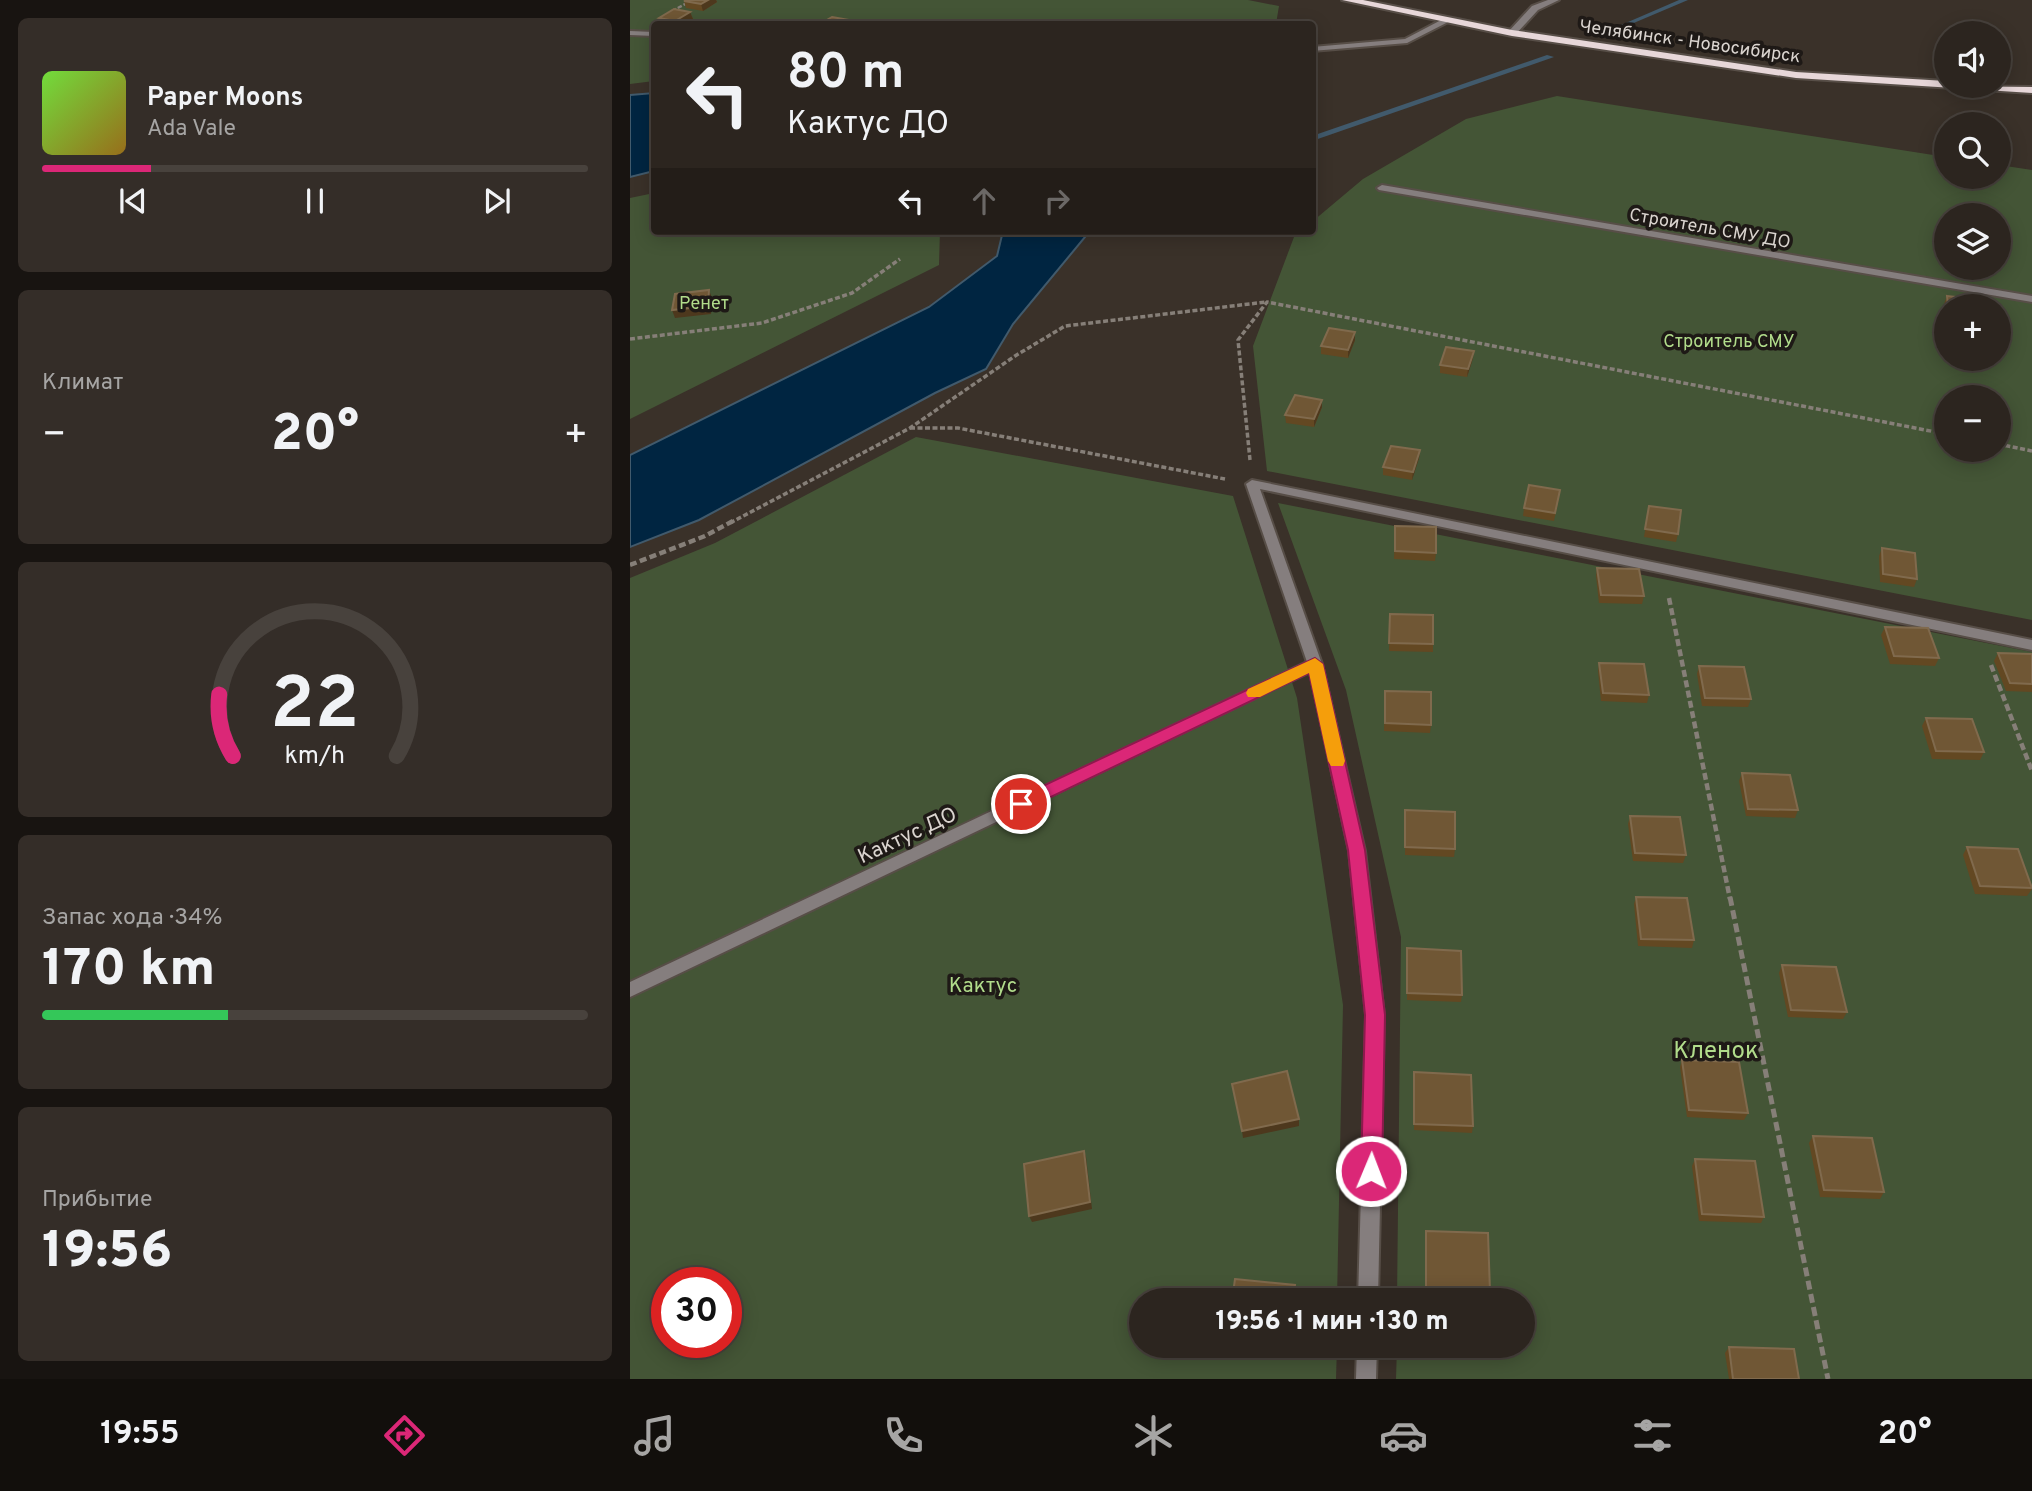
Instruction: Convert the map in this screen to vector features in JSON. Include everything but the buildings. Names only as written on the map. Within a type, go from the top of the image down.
[{"type":"highway","name":"Челябинск - Новосибирск","points":[[1347,0],[1512,33],[1796,75],[2032,90]]},
{"type":"street","points":[[1512,33],[1535,8],[1555,0]]},
{"type":"street","points":[[1316,49],[1407,41],[1448,20]]},
{"type":"street","points":[[630,33],[651,34]]},
{"type":"street","name":"Строитель СМУ ДО","points":[[1382,188],[2032,299]]},
{"type":"street","points":[[1252,484],[2032,645]]},
{"type":"street","points":[[1252,484],[1315,664],[1357,850],[1375,1015],[1368,1288]]},
{"type":"street","name":"Кактус ДО","points":[[630,990],[1315,664]]},
{"type":"street","points":[[1366,1379],[1367,1358]]},
{"type":"path","points":[[630,339],[762,323],[852,293],[900,259]]},
{"type":"path","points":[[910,428],[958,428],[1252,484],[1238,340],[1267,302]]},
{"type":"path","points":[[630,565],[705,536],[910,428],[1015,356],[1065,326],[1267,302],[1934,432]]},
{"type":"path","points":[[2011,447],[2032,451]]},
{"type":"path","points":[[1663,569],[1828,1379]]},
{"type":"path","points":[[1979,635],[2032,771]]},
{"type":"green space","points":[[630,0],[1248,0],[1279,6],[1276,21],[651,21],[651,81],[630,84]]},
{"type":"green space","name":"Строитель СМУ","points":[[1557,96],[1934,155],[1934,189],[2011,189],[2011,167],[2032,170],[2032,620],[1267,471],[1253,346],[1294,237],[1316,235],[1316,218],[1363,179],[1466,119]]},
{"type":"green space","name":"Ренет","points":[[651,194],[651,235],[940,235],[939,265],[630,419],[630,198]]},
{"type":"green space","name":"Кактус","points":[[916,437],[1233,496],[1297,698],[1343,1005],[1337,1288],[1129,1288],[1129,1358],[1337,1358],[1336,1379],[630,1379],[630,578],[715,543]]},
{"type":"green space","name":"Кленок","points":[[1278,503],[2032,652],[2032,1379],[1396,1379],[1397,1358],[1535,1358],[1535,1288],[1397,1288],[1401,937],[1346,690]]},
{"type":"water","points":[[651,93],[651,172],[630,177],[630,95]]},
{"type":"water","points":[[1002,235],[1087,235],[1013,324],[986,369],[935,393],[699,520],[630,547],[630,455],[929,307],[997,256]]},
{"type":"waterway","points":[[1601,35],[1685,0]]},
{"type":"waterway","points":[[1316,138],[1550,57]]},
{"type":"slow traffic","points":[[1254,693],[1315,664],[1337,761]]},
{"type":"route","points":[[1021,804],[1315,664],[1357,850],[1375,1015],[1371,1171]]}]
